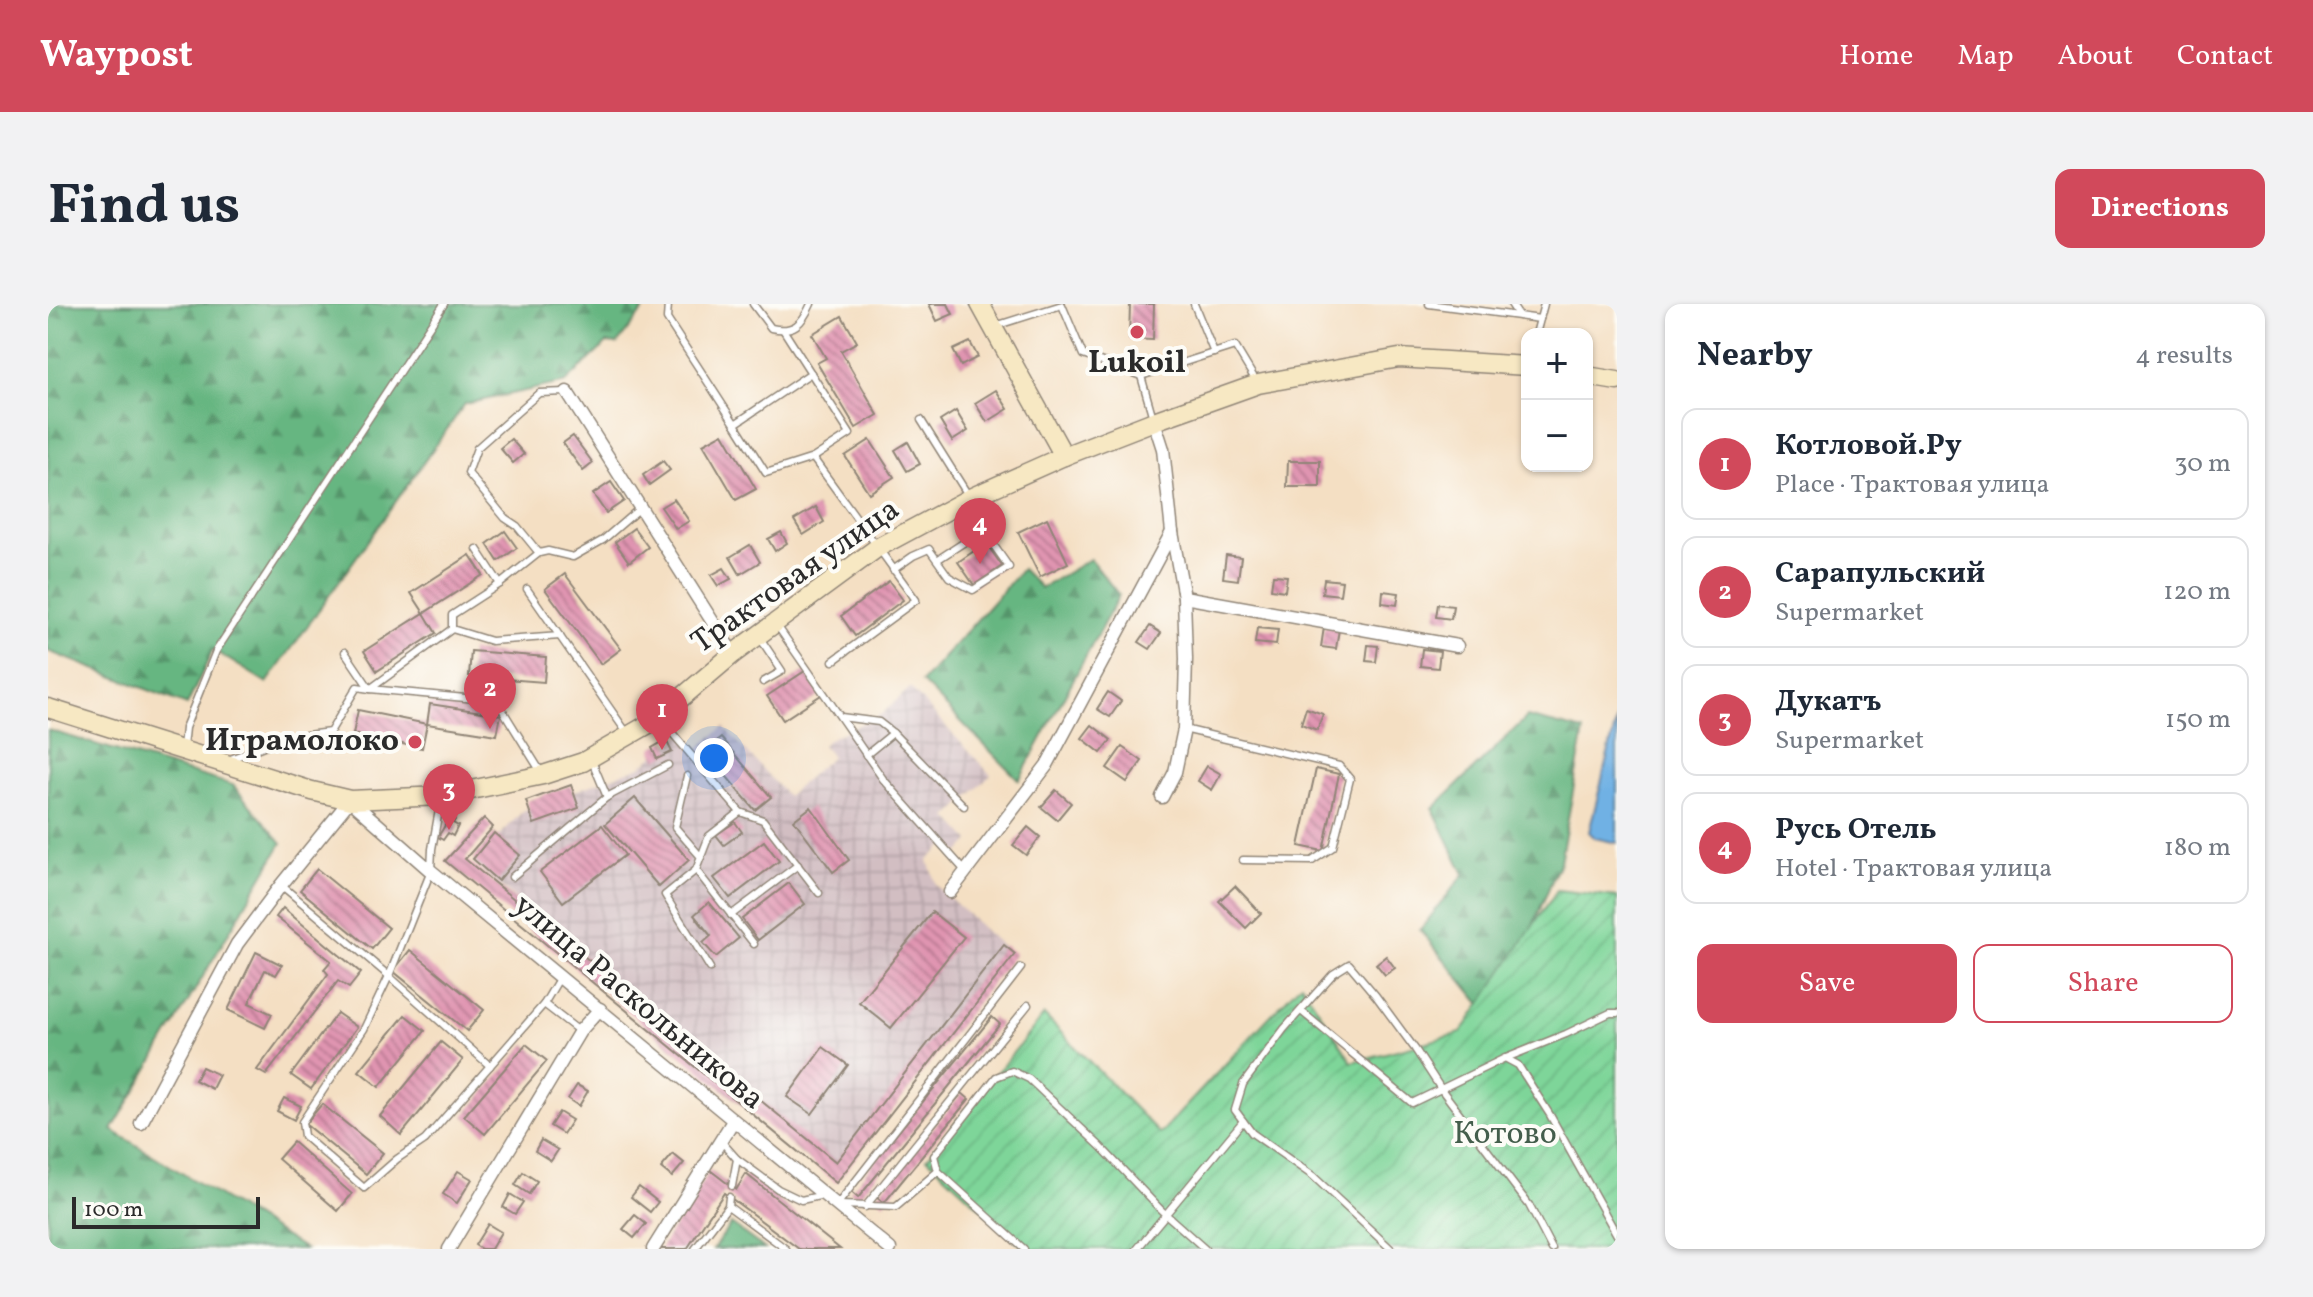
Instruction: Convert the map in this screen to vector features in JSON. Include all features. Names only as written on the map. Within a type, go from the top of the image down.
[{"type":"main road","points":[[980,304],[1064,456]]},
{"type":"main road","name":"Трактовая улица","points":[[438,796],[543,775],[591,758],[659,717],[733,654],[877,548],[970,498],[1064,456],[1258,384],[1399,358],[1521,366]]},
{"type":"main road","points":[[1593,377],[1617,381]]},
{"type":"main road","name":"улица Раскольникова","points":[[48,708],[312,791],[350,800],[438,796]]},
{"type":"street","points":[[567,392],[733,654]]},
{"type":"street","points":[[1154,421],[1163,449],[1172,532],[1184,597],[1186,659],[1184,729],[1175,772],[1162,797]]},
{"type":"street","points":[[950,892],[1047,765],[1172,532]]},
{"type":"street","points":[[1184,597],[1457,646]]},
{"type":"street","points":[[141,1123],[237,944],[350,800]]},
{"type":"street","name":"улица Раскольникова","points":[[350,800],[431,871],[890,1249]]},
{"type":"street","points":[[449,1249],[580,1031],[600,1009]]},
{"type":"street","points":[[653,1249],[733,1121]]},
{"type":"lane","points":[[182,751],[185,728],[216,651],[444,304]]},
{"type":"lane","points":[[668,304],[667,319],[766,473],[813,458],[850,434],[784,331]]},
{"type":"lane","points":[[753,304],[771,328],[784,331],[803,321],[811,304]]},
{"type":"lane","points":[[993,327],[1064,304],[1083,355],[1141,376],[1235,346],[1258,384]]},
{"type":"lane","points":[[1194,304],[1214,353]]},
{"type":"lane","points":[[1429,304],[1540,319]]},
{"type":"lane","points":[[1511,304],[1519,316]]},
{"type":"lane","points":[[1538,328],[1544,304]]},
{"type":"lane","points":[[735,424],[811,373]]},
{"type":"lane","points":[[1141,376],[1154,421]]},
{"type":"lane","points":[[539,553],[468,473],[477,448],[539,393],[567,392]]},
{"type":"lane","points":[[921,420],[970,498]]},
{"type":"lane","points":[[813,458],[916,600],[833,661]]},
{"type":"lane","points":[[452,629],[452,615],[500,584],[539,553],[548,551],[573,557],[603,540],[642,507]]},
{"type":"lane","points":[[893,570],[929,549],[949,577],[973,590],[1009,567],[983,530],[937,560]]},
{"type":"lane","points":[[477,549],[500,584]]},
{"type":"lane","points":[[527,589],[629,736]]},
{"type":"lane","points":[[775,622],[883,779],[966,872]]},
{"type":"lane","points":[[452,629],[491,641],[560,636]]},
{"type":"lane","points":[[370,689],[452,629]]},
{"type":"lane","points":[[758,635],[782,671],[763,682]]},
{"type":"lane","points":[[345,652],[370,689]]},
{"type":"lane","points":[[221,763],[284,738],[330,732],[357,687],[497,701],[543,775]]},
{"type":"lane","points":[[659,717],[740,812],[763,820],[819,893]]},
{"type":"lane","points":[[840,717],[879,722],[964,806]]},
{"type":"lane","points":[[1184,729],[1339,766],[1350,779],[1333,847],[1312,861],[1243,860]]},
{"type":"lane","points":[[866,755],[893,733]]},
{"type":"lane","points":[[591,758],[607,797]]},
{"type":"lane","points":[[512,877],[607,797],[668,765]]},
{"type":"lane","points":[[687,776],[675,827],[701,857]]},
{"type":"lane","points":[[438,796],[431,871],[364,1029],[302,1122],[304,1136],[364,1188],[425,1140],[544,1004],[560,977]]},
{"type":"lane","points":[[710,968],[665,895],[696,870],[709,836],[740,812]]},
{"type":"lane","points":[[731,915],[798,865]]},
{"type":"lane","points":[[696,870],[754,944]]},
{"type":"lane","points":[[281,885],[490,1066]]},
{"type":"lane","points":[[1391,1249],[1313,1176],[1252,1133],[1235,1110],[1243,1084],[1333,974],[1349,964],[1529,1205],[1552,1249]]},
{"type":"lane","points":[[837,1205],[1021,968]]},
{"type":"lane","points":[[544,1004],[580,1031]]},
{"type":"lane","points":[[865,1207],[1028,1005]]},
{"type":"lane","points":[[1301,1011],[1412,1103],[1505,1058],[1610,1013],[1617,1013]]},
{"type":"lane","points":[[1505,1058],[1518,1065],[1550,1115],[1617,1235]]},
{"type":"lane","points":[[1024,1249],[938,1171],[934,1156],[996,1077],[1012,1071],[1029,1079],[1205,1249]]},
{"type":"lane","points":[[1137,1249],[1243,1121]]},
{"type":"lane","points":[[721,1141],[737,1159],[778,1189],[801,1200],[824,1195]]},
{"type":"lane","points":[[732,1186],[737,1159]]},
{"type":"lane","points":[[837,1205],[896,1207],[938,1171]]},
{"type":"lane","points":[[695,1249],[728,1206],[729,1197]]},
{"type":"lane","points":[[728,1206],[786,1249]]},
{"type":"shaded area","points":[[910,688],[991,775],[948,817],[970,841],[959,853],[948,842],[928,860],[936,885],[1006,950],[837,1168],[473,863],[523,811],[641,766],[685,732],[696,750],[724,727],[787,796],[832,756],[822,745],[882,714]]},
{"type":"green space","points":[[48,304],[648,304],[617,344],[607,343],[566,382],[465,404],[267,683],[213,650],[187,705],[48,651]]},
{"type":"green space","points":[[1090,559],[1119,595],[1019,780],[922,682],[1022,569],[1041,588]]},
{"type":"green space","points":[[1527,717],[1584,731],[1560,862],[1493,1019],[1420,930],[1464,874],[1433,809]]},
{"type":"green space","points":[[48,730],[233,785],[282,843],[112,1130],[305,1249],[48,1249]]},
{"type":"green space","name":"Котово","points":[[1557,890],[1617,897],[1617,1249],[1025,1249],[927,1158],[1044,1015],[1160,1134],[1301,983],[1352,1062],[1461,1033]]},
{"type":"green space","points":[[731,1224],[765,1249],[713,1249]]},
{"type":"water","points":[[1617,718],[1617,843],[1595,838],[1589,832]]},
{"type":"building","points":[[929,304],[948,304],[953,314],[937,321]]},
{"type":"building","points":[[1130,304],[1154,304],[1153,340],[1129,339]]},
{"type":"building","points":[[842,316],[857,342],[841,351],[878,415],[856,428],[817,363],[826,358],[812,334]]},
{"type":"building","points":[[970,342],[978,357],[961,366],[953,350]]},
{"type":"building","points":[[996,390],[1008,409],[987,422],[975,403]]},
{"type":"building","points":[[956,411],[968,431],[952,441],[940,421]]},
{"type":"building","points":[[723,433],[756,489],[736,500],[703,444]]},
{"type":"building","points":[[573,436],[593,463],[583,471],[563,443]]},
{"type":"building","points":[[511,439],[524,454],[513,463],[500,448]]},
{"type":"building","points":[[870,440],[894,477],[869,493],[845,456]]},
{"type":"building","points":[[908,442],[920,464],[907,471],[895,450]]},
{"type":"building","points":[[663,461],[670,470],[649,485],[643,475]]},
{"type":"building","points":[[1288,461],[1320,461],[1320,487],[1287,487]]},
{"type":"building","points":[[611,482],[624,501],[606,513],[593,494]]},
{"type":"building","points":[[674,499],[689,521],[676,529],[661,507]]},
{"type":"building","points":[[816,507],[824,522],[803,535],[794,520]]},
{"type":"building","points":[[1047,518],[1068,563],[1040,577],[1018,532]]},
{"type":"building","points":[[634,528],[648,547],[629,562],[615,542]]},
{"type":"building","points":[[505,531],[517,548],[498,561],[487,544]]},
{"type":"building","points":[[781,532],[787,543],[775,551],[768,539]]},
{"type":"building","points":[[986,543],[1002,566],[974,585],[958,562]]},
{"type":"building","points":[[750,545],[760,562],[740,574],[730,557]]},
{"type":"building","points":[[470,555],[483,575],[424,613],[411,593]]},
{"type":"building","points":[[1226,555],[1241,557],[1238,580],[1223,578]]},
{"type":"building","points":[[724,568],[731,579],[718,586],[711,575]]},
{"type":"building","points":[[565,574],[621,649],[601,664],[545,589]]},
{"type":"building","points":[[1273,575],[1287,576],[1285,591],[1271,589]]},
{"type":"building","points":[[1324,579],[1342,581],[1340,595],[1322,593]]},
{"type":"building","points":[[889,581],[903,600],[855,636],[841,616]]},
{"type":"building","points":[[1383,591],[1399,593],[1397,605],[1382,603]]},
{"type":"building","points":[[1438,604],[1453,606],[1451,619],[1436,617]]},
{"type":"building","points":[[424,613],[436,633],[377,671],[364,651]]},
{"type":"building","points":[[1150,626],[1161,633],[1150,649],[1139,642]]},
{"type":"building","points":[[1324,627],[1339,629],[1336,649],[1321,647]]},
{"type":"building","points":[[1257,628],[1278,630],[1276,645],[1255,643]]},
{"type":"building","points":[[1368,645],[1378,646],[1376,662],[1366,661]]},
{"type":"building","points":[[1422,649],[1440,651],[1438,668],[1420,666]]},
{"type":"building","points":[[471,651],[546,657],[544,682],[469,676]]},
{"type":"building","points":[[805,671],[821,695],[783,720],[767,696]]},
{"type":"building","points":[[1108,692],[1121,701],[1110,717],[1097,709]]},
{"type":"building","points":[[430,704],[501,715],[497,735],[427,724]]},
{"type":"building","points":[[1306,708],[1323,714],[1317,730],[1301,724]]},
{"type":"building","points":[[358,710],[427,724],[422,748],[353,734]]},
{"type":"building","points":[[1092,725],[1111,740],[1101,753],[1082,738]]},
{"type":"building","points":[[721,738],[771,797],[755,810],[705,751]]},
{"type":"building","points":[[666,740],[672,752],[657,759],[652,748]]},
{"type":"building","points":[[1122,747],[1142,761],[1127,782],[1107,768]]},
{"type":"building","points":[[1207,766],[1221,774],[1212,790],[1198,781]]},
{"type":"building","points":[[1316,769],[1339,774],[1323,851],[1299,846]]},
{"type":"building","points":[[571,785],[579,808],[534,824],[526,801]]},
{"type":"building","points":[[1056,790],[1071,803],[1057,820],[1041,807]]},
{"type":"building","points":[[635,798],[689,860],[659,887],[605,824]]},
{"type":"building","points":[[811,807],[849,860],[833,872],[794,820]]},
{"type":"building","points":[[450,817],[458,826],[453,836],[448,833],[443,840],[438,837]]},
{"type":"building","points":[[484,818],[493,827],[465,859],[836,1162],[1004,945],[1015,954],[836,1183],[445,861]]},
{"type":"building","points":[[735,822],[742,832],[724,845],[716,835]]},
{"type":"building","points":[[602,825],[625,855],[563,902],[540,872]]},
{"type":"building","points":[[1028,827],[1040,837],[1026,855],[1013,845]]},
{"type":"building","points":[[494,833],[520,855],[498,881],[473,859]]},
{"type":"building","points":[[764,841],[779,861],[730,898],[714,878]]},
{"type":"building","points":[[317,869],[389,928],[372,949],[300,890]]},
{"type":"building","points":[[789,883],[805,904],[758,940],[742,919]]},
{"type":"building","points":[[1235,886],[1261,913],[1246,928],[1219,901]]},
{"type":"building","points":[[709,902],[739,938],[716,957],[703,943],[711,936],[694,915]]},
{"type":"building","points":[[283,908],[361,973],[349,988],[338,981],[266,1075],[257,1070],[328,974],[324,969],[331,961],[276,917]]},
{"type":"building","points":[[932,912],[964,937],[891,1028],[859,1002]]},
{"type":"building","points":[[410,950],[484,1010],[467,1031],[393,971]]},
{"type":"building","points":[[256,952],[282,965],[276,975],[265,970],[249,1003],[272,1014],[265,1028],[228,1010]]},
{"type":"building","points":[[1386,956],[1395,968],[1385,975],[1376,964]]},
{"type":"building","points":[[337,1013],[357,1027],[311,1089],[291,1075]]},
{"type":"building","points":[[405,1015],[425,1031],[379,1087],[359,1071]]},
{"type":"building","points":[[992,1017],[1000,1024],[858,1198],[850,1191]]},
{"type":"building","points":[[441,1042],[463,1060],[401,1135],[380,1116]]},
{"type":"building","points":[[526,1044],[547,1061],[485,1134],[464,1116]]},
{"type":"building","points":[[823,1047],[848,1065],[812,1114],[787,1097]]},
{"type":"building","points":[[202,1067],[219,1075],[212,1089],[195,1080]]},
{"type":"building","points":[[577,1085],[588,1091],[579,1106],[568,1099]]},
{"type":"building","points":[[962,1093],[969,1099],[884,1203],[876,1197]]},
{"type":"building","points":[[284,1098],[301,1106],[294,1120],[277,1111]]},
{"type":"building","points":[[322,1104],[383,1153],[366,1174],[305,1124]]},
{"type":"building","points":[[559,1112],[572,1120],[563,1134],[550,1126]]},
{"type":"building","points":[[541,1140],[558,1150],[551,1161],[535,1151]]},
{"type":"building","points":[[293,1142],[352,1194],[338,1211],[278,1159]]},
{"type":"building","points":[[673,1154],[684,1163],[672,1177],[661,1168]]},
{"type":"building","points":[[710,1170],[736,1190],[746,1174],[840,1249],[799,1249],[724,1193],[687,1249],[660,1249]]},
{"type":"building","points":[[458,1171],[472,1179],[457,1203],[443,1194]]},
{"type":"building","points":[[523,1172],[537,1181],[529,1194],[515,1185]]},
{"type":"building","points":[[639,1187],[658,1202],[650,1212],[631,1197]]},
{"type":"building","points":[[510,1194],[523,1202],[515,1214],[503,1207]]},
{"type":"building","points":[[635,1215],[646,1224],[634,1238],[623,1229]]},
{"type":"building","points":[[488,1224],[501,1232],[491,1249],[481,1249],[475,1245]]},
{"type":"place","name":"Lukoil","points":[[1137,332]]},
{"type":"place","name":"Русь Отель","points":[[980,564]]},
{"type":"place","name":"Сарапульский","points":[[490,729]]},
{"type":"place","name":"Играмолоко","points":[[415,742]]},
{"type":"place","name":"Котловой.Ру","points":[[662,750]]},
{"type":"place","name":"Дукатъ","points":[[449,830]]}]
